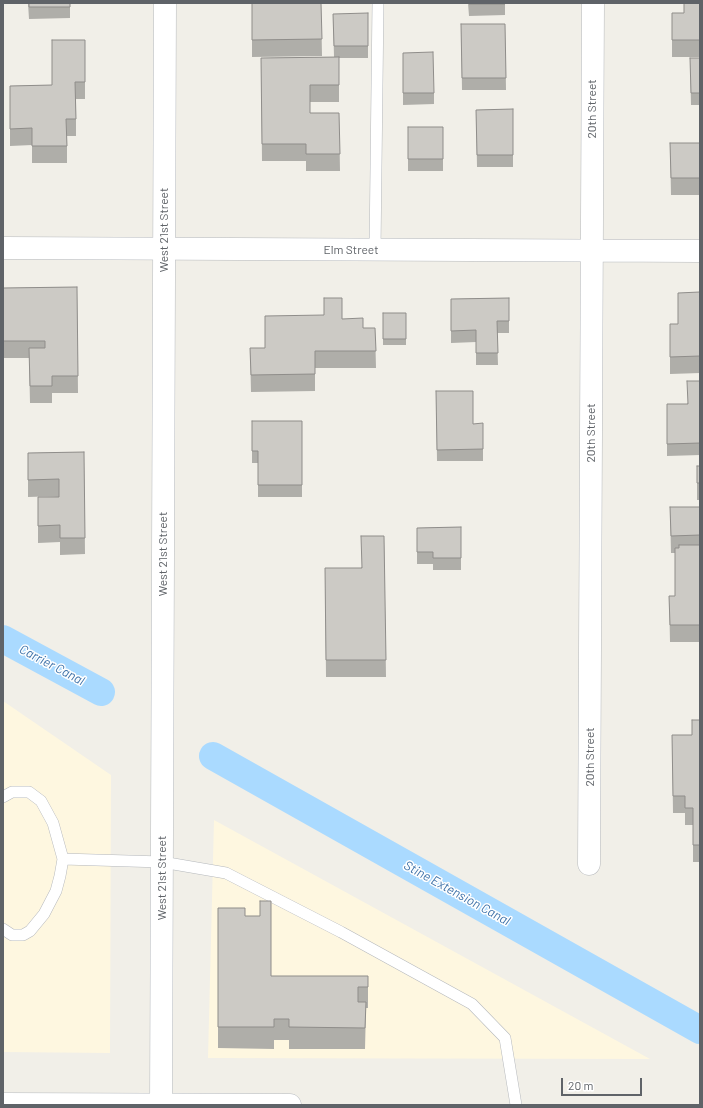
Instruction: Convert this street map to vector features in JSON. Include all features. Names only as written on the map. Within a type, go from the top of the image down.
[{"type":"street","name":"West 21st Street","points":[[161,1105],[165,3]]},
{"type":"street","name":"20th Street","points":[[589,864],[593,3]]},
{"type":"street","name":"Elm Street","points":[[3,248],[700,251]]},
{"type":"street","points":[[3,1104],[290,1105]]},
{"type":"lane","points":[[375,250],[378,3]]},
{"type":"lane","points":[[3,797],[12,792],[29,792],[41,801],[53,823],[63,859],[56,890],[44,914],[30,931],[23,935],[12,935],[3,929]]},
{"type":"lane","points":[[63,859],[162,862],[226,873],[341,932],[472,1004],[505,1038],[516,1105]]},
{"type":"shaded area","points":[[3,701],[111,775],[110,1053],[3,1052]]},
{"type":"shaded area","points":[[214,820],[650,1059],[208,1058]]},
{"type":"building","points":[[29,3],[70,3],[70,7],[29,7]]},
{"type":"building","points":[[252,3],[321,3],[322,39],[252,40]]},
{"type":"building","points":[[505,3],[505,4],[469,4]]},
{"type":"building","points":[[684,3],[700,3],[700,40],[672,40],[672,13],[684,13]]},
{"type":"building","points":[[368,13],[368,46],[334,46],[333,14]]},
{"type":"building","points":[[461,24],[505,24],[506,78],[462,78]]},
{"type":"building","points":[[52,40],[85,40],[85,82],[75,82],[76,119],[66,119],[67,146],[32,146],[32,128],[10,129],[10,86],[52,85]]},
{"type":"building","points":[[433,52],[434,93],[403,93],[403,53]]},
{"type":"building","points":[[339,57],[339,85],[310,85],[310,113],[339,113],[340,154],[306,154],[306,144],[262,144],[261,58]]},
{"type":"building","points":[[690,58],[700,58],[700,93],[691,93]]},
{"type":"building","points":[[513,109],[513,155],[477,155],[476,110]]},
{"type":"building","points":[[408,127],[443,127],[443,159],[408,159]]},
{"type":"building","points":[[670,143],[700,143],[700,178],[671,178]]},
{"type":"building","points":[[77,287],[78,376],[52,376],[52,386],[30,386],[29,348],[45,348],[45,341],[3,341],[3,288]]},
{"type":"building","points":[[700,292],[700,356],[670,357],[670,324],[678,324],[678,293]]},
{"type":"building","points":[[324,298],[342,298],[342,319],[363,318],[363,328],[375,328],[376,351],[315,351],[315,374],[251,375],[250,348],[265,348],[265,316],[324,315]]},
{"type":"building","points":[[509,298],[509,321],[497,321],[498,353],[476,353],[476,330],[451,331],[451,299]]},
{"type":"building","points":[[383,313],[406,313],[406,339],[383,339]]},
{"type":"building","points":[[687,381],[700,381],[700,443],[667,444],[667,404],[688,404]]},
{"type":"building","points":[[436,391],[473,391],[473,424],[483,423],[483,449],[437,450]]},
{"type":"building","points":[[252,421],[302,421],[302,485],[258,485],[258,451],[252,451]]},
{"type":"building","points":[[84,452],[85,538],[60,538],[60,525],[38,526],[38,497],[59,497],[59,479],[28,480],[28,453]]},
{"type":"building","points":[[697,466],[700,466],[700,483],[697,483]]},
{"type":"building","points":[[670,507],[700,507],[700,535],[671,536]]},
{"type":"building","points":[[461,527],[461,558],[433,558],[433,552],[417,552],[417,528]]},
{"type":"building","points":[[361,536],[384,536],[386,660],[326,660],[325,568],[362,568]]},
{"type":"building","points":[[679,545],[700,545],[700,625],[670,625],[669,596],[675,596],[675,548],[679,548]]},
{"type":"building","points":[[692,720],[700,720],[700,845],[693,845],[693,808],[685,808],[685,796],[673,796],[672,735],[692,735]]},
{"type":"building","points":[[260,901],[271,901],[271,976],[368,976],[368,987],[358,987],[358,1002],[366,1002],[365,1028],[289,1027],[289,1019],[274,1019],[274,1027],[218,1027],[218,908],[245,908],[245,916],[260,916]]},
{"type":"waterway","name":"Carrier Canal","points":[[3,639],[101,692]]},
{"type":"waterway","name":"Stine Extension Canal","points":[[213,756],[700,1030]]}]
